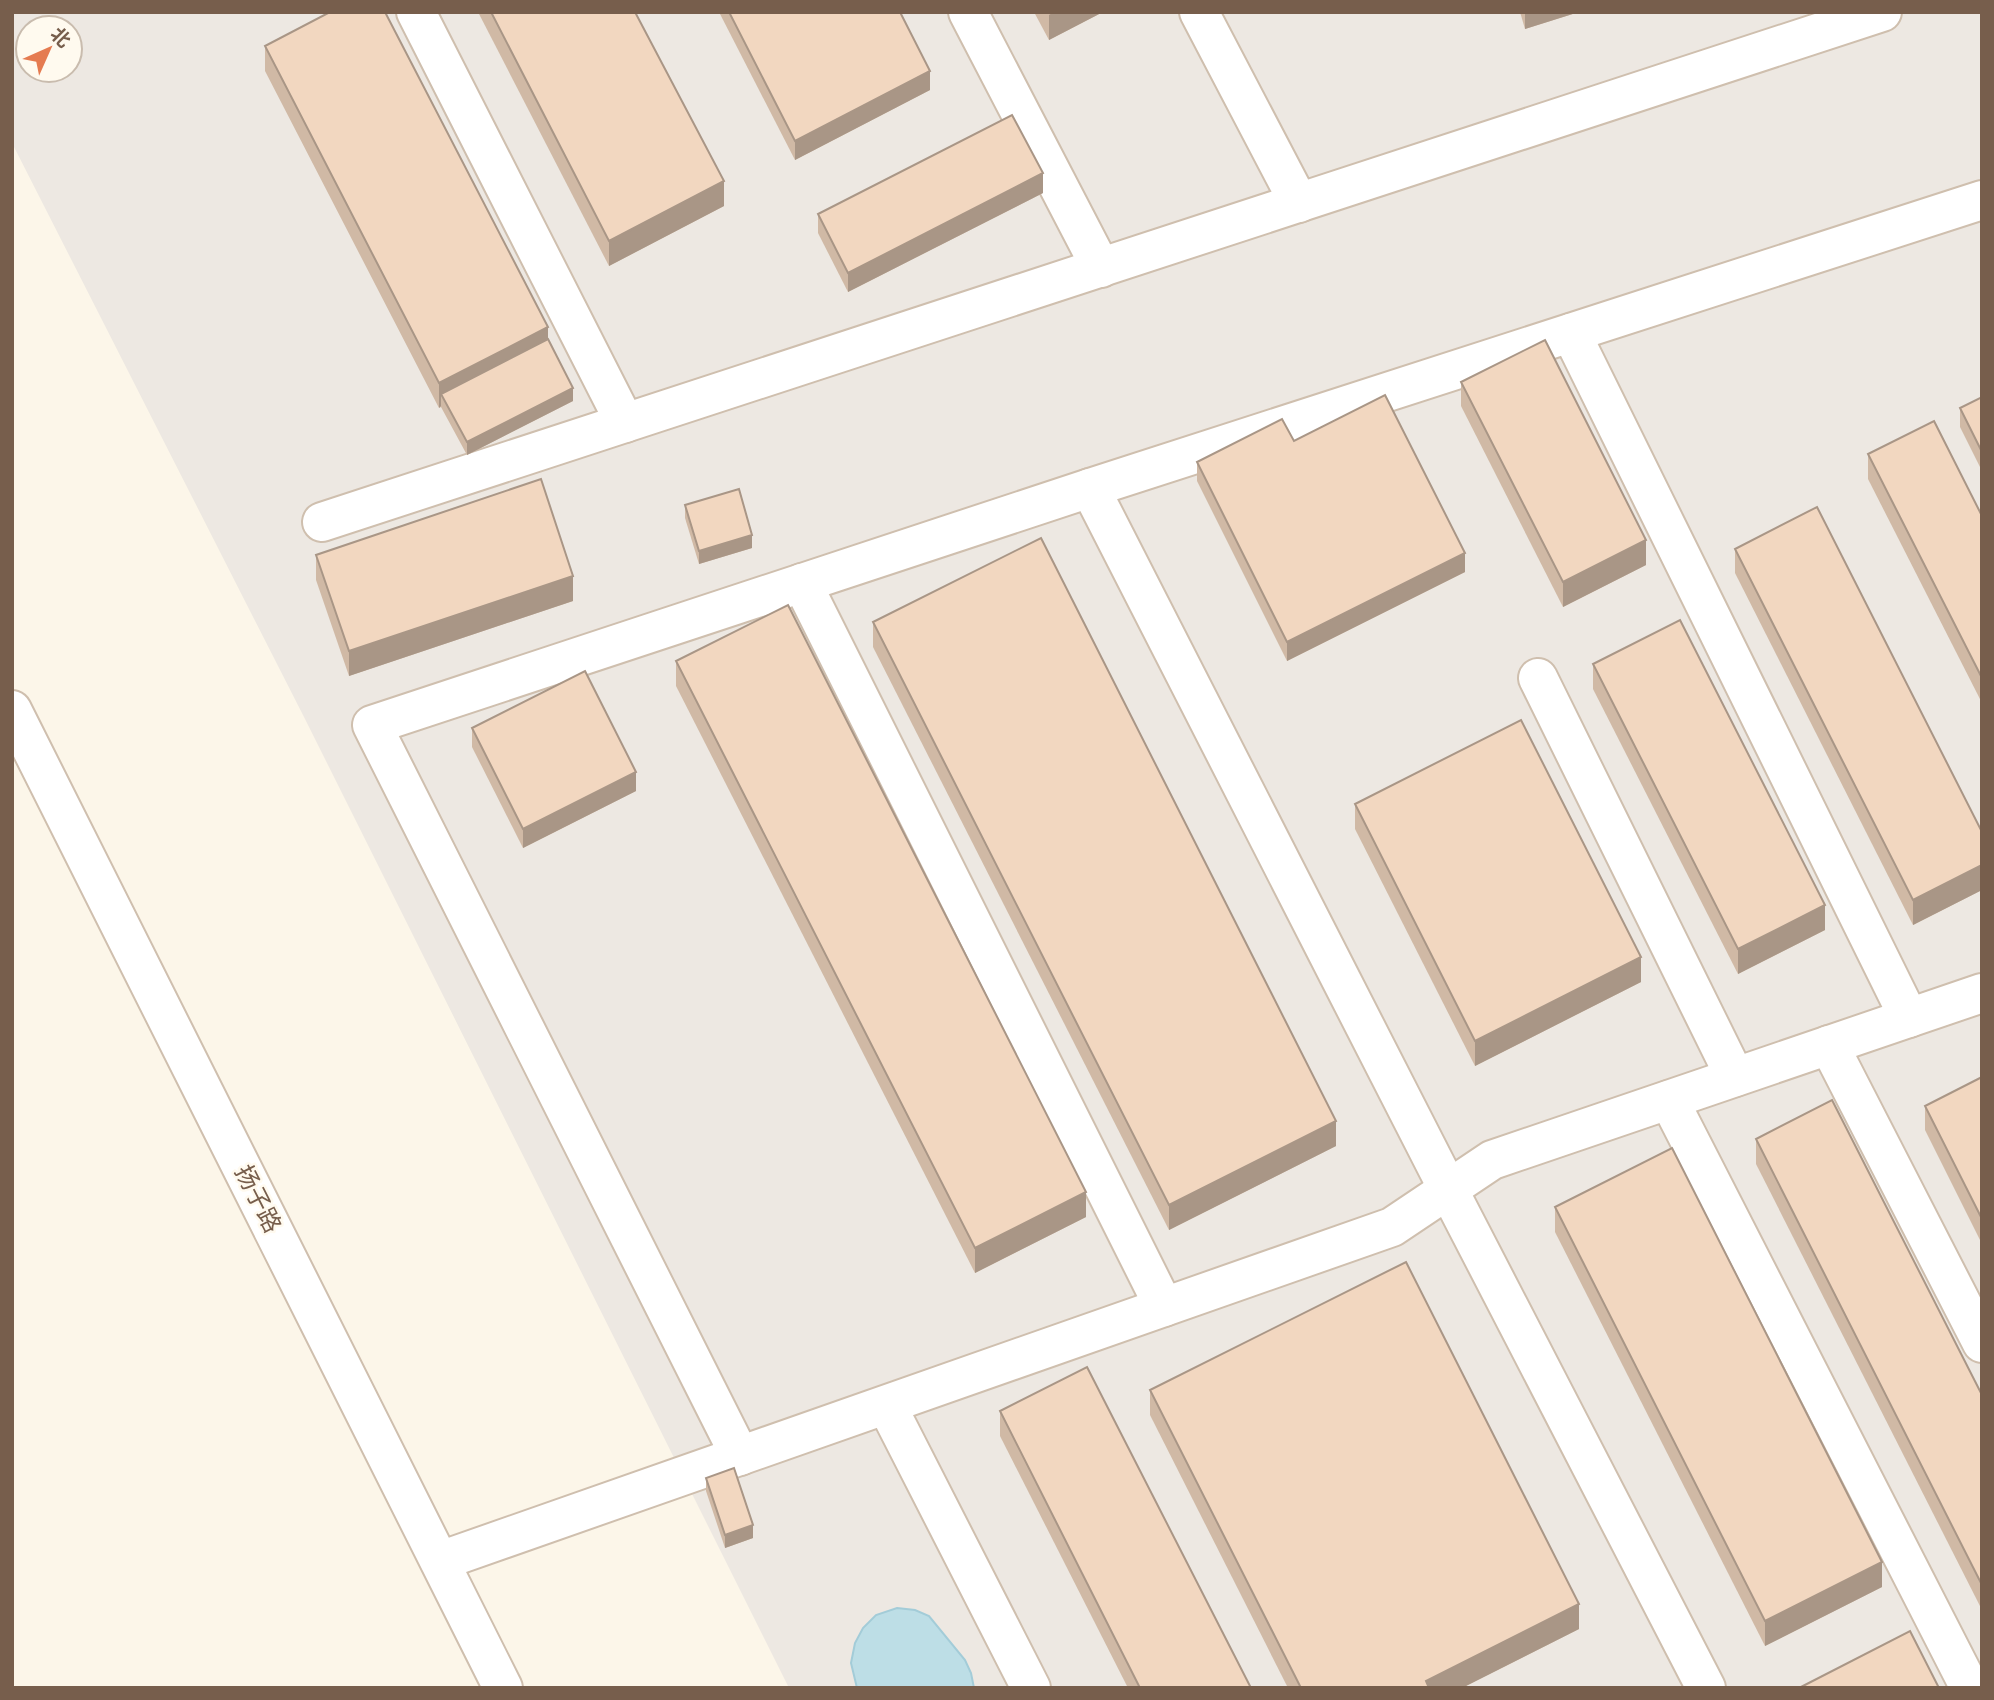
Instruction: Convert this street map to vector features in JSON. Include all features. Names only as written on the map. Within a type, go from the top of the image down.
[{"type":"street","points":[[416,12],[625,423]]},
{"type":"street","points":[[968,12],[1101,268]]},
{"type":"street","points":[[1199,12],[1299,203]]},
{"type":"street","points":[[322,522],[1882,12]]},
{"type":"street","points":[[740,1456],[372,724],[1090,488],[1982,200]]},
{"type":"street","points":[[1571,333],[1909,1018]]},
{"type":"street","points":[[1090,488],[1706,1688]]},
{"type":"street","points":[[802,583],[1164,1307]]},
{"type":"street","points":[[1538,678],[1735,1077]]},
{"type":"street","name":"扬子路","points":[[12,710],[503,1688]]},
{"type":"street","points":[[440,1561],[1392,1227],[1492,1160],[1982,993]]},
{"type":"street","points":[[1829,1045],[1982,1343]]},
{"type":"street","points":[[1669,1100],[1970,1688]]},
{"type":"street","points":[[887,1405],[1031,1688]]},
{"type":"shaded area","points":[[12,12],[1982,12],[1982,1688],[789,1688],[305,719],[12,143]]},
{"type":"water","points":[[897,1608],[915,1610],[929,1616],[965,1660],[974,1688],[857,1688],[851,1663],[855,1643],[863,1628],[876,1615]]},
{"type":"building","points":[[330,12],[385,12],[548,327],[439,383],[265,46]]},
{"type":"building","points":[[491,12],[635,12],[724,181],[609,241]]},
{"type":"building","points":[[729,12],[900,12],[930,71],[795,141]]},
{"type":"building","points":[[1012,115],[1043,173],[848,273],[818,214]]},
{"type":"building","points":[[548,339],[573,388],[467,442],[441,394]]},
{"type":"building","points":[[1545,340],[1646,540],[1563,582],[1461,382]]},
{"type":"building","points":[[1385,395],[1465,553],[1287,642],[1197,462],[1282,419],[1294,441]]},
{"type":"building","points":[[1982,397],[1982,452],[1960,408]]},
{"type":"building","points":[[1934,421],[1982,516],[1982,678],[1868,454]]},
{"type":"building","points":[[541,479],[573,576],[349,651],[316,555]]},
{"type":"building","points":[[739,489],[752,535],[699,551],[685,505]]},
{"type":"building","points":[[1817,507],[1982,832],[1982,865],[1913,900],[1735,549]]},
{"type":"building","points":[[1041,538],[1336,1121],[1169,1205],[873,622]]},
{"type":"building","points":[[788,605],[1086,1192],[975,1248],[676,661]]},
{"type":"building","points":[[1680,620],[1825,905],[1738,949],[1593,664]]},
{"type":"building","points":[[585,671],[636,772],[523,829],[472,728]]},
{"type":"building","points":[[1521,720],[1641,957],[1475,1041],[1355,804]]},
{"type":"building","points":[[1982,1077],[1982,1219],[1925,1106]]},
{"type":"building","points":[[1832,1100],[1982,1395],[1982,1585],[1756,1139]]},
{"type":"building","points":[[1672,1148],[1882,1562],[1765,1621],[1555,1207]]},
{"type":"building","points":[[1406,1262],[1579,1604],[1426,1681],[1429,1688],[1301,1688],[1150,1390]]},
{"type":"building","points":[[1087,1367],[1251,1688],[1140,1688],[1000,1411]]},
{"type":"building","points":[[734,1468],[753,1525],[725,1535],[706,1478]]},
{"type":"building","points":[[1910,1631],[1939,1688],[1799,1688]]}]
